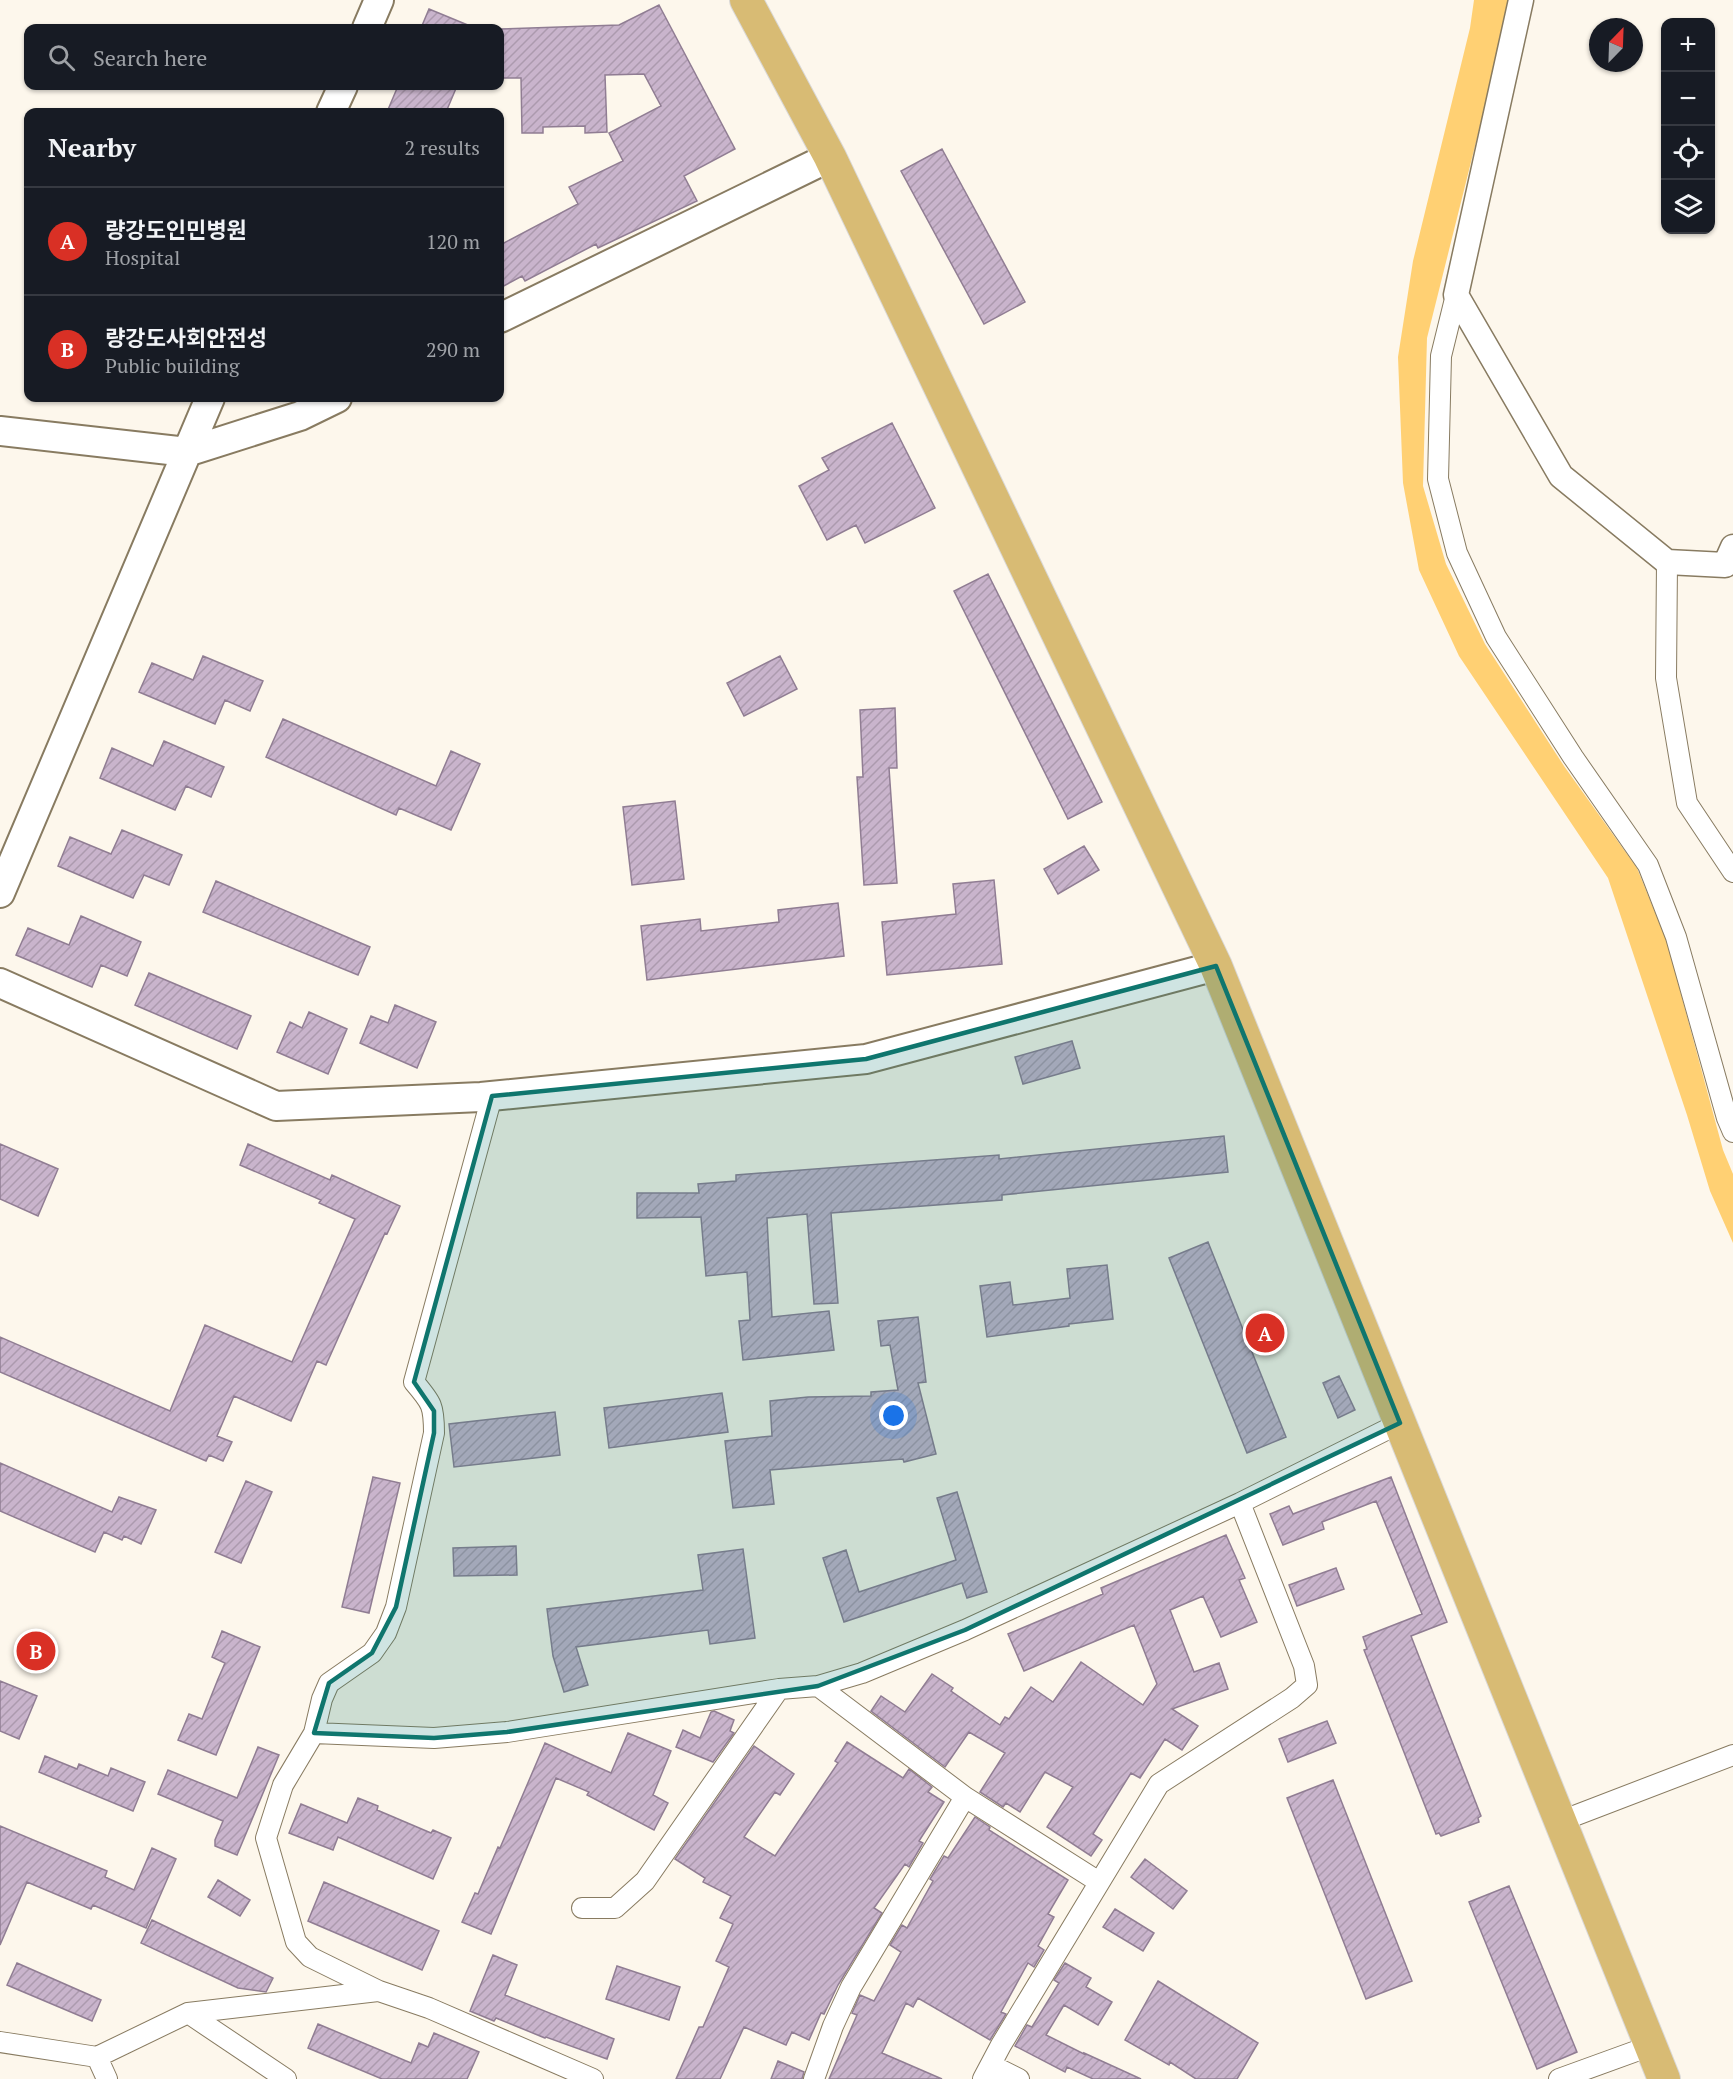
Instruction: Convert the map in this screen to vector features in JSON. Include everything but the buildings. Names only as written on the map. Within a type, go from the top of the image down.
[{"type":"main road","points":[[369,24],[379,0]]},
{"type":"main road","points":[[746,0],[830,157],[1216,966],[1664,2079]]},
{"type":"main road","points":[[334,108],[341,90]]},
{"type":"main road","points":[[504,316],[830,157]]},
{"type":"main road","points":[[0,893],[208,402]]},
{"type":"main road","points":[[0,431],[187,452],[300,416],[329,402]]},
{"type":"main road","points":[[2,990],[276,1106],[492,1096],[866,1059],[1216,966]]},
{"type":"street","points":[[1521,0],[1441,356],[1438,479],[1457,553],[1496,636],[1573,757],[1648,864],[1676,937],[1733,1132]]},
{"type":"street","points":[[1456,295],[1561,476],[1667,561],[1730,563]]},
{"type":"street","points":[[1667,561],[1666,678],[1687,803],[1733,872]]},
{"type":"street","points":[[492,1096],[414,1382],[428,1398],[434,1411],[434,1433],[396,1607],[386,1633],[372,1653],[329,1683],[314,1732],[283,1785],[266,1838],[296,1942],[310,1957],[379,1991],[429,2008],[593,2079]]},
{"type":"street","points":[[314,1732],[434,1738],[507,1732],[779,1689],[818,1686],[862,1673],[965,1630],[1240,1503],[1400,1423]]},
{"type":"street","points":[[1020,2079],[987,2072],[1001,2044],[1159,1784],[1292,1698],[1307,1685],[1304,1666],[1240,1503]]},
{"type":"street","points":[[818,1686],[965,1797],[1099,1882]]},
{"type":"street","points":[[582,1908],[615,1908],[645,1881],[779,1689]]},
{"type":"street","points":[[1561,1821],[1733,1755]]},
{"type":"street","points":[[814,2079],[833,2026],[851,1987],[965,1797]]},
{"type":"street","points":[[0,2042],[97,2056],[188,2013],[379,1991]]},
{"type":"street","points":[[188,2013],[286,2079]]},
{"type":"street","points":[[1559,2079],[1650,2046]]},
{"type":"street","points":[[97,2056],[107,2079]]},
{"type":"highlighted area","points":[[1216,966],[1400,1423],[965,1630],[818,1686],[507,1732],[434,1738],[314,1733],[329,1683],[372,1653],[396,1607],[434,1433],[434,1411],[414,1382],[492,1096],[866,1059]]},
{"type":"shaded area","points":[[1474,0],[1509,0],[1499,50],[1427,338],[1423,486],[1446,564],[1485,644],[1564,766],[1637,868],[1667,942],[1723,1150],[1733,1174],[1733,1243],[1710,1191],[1608,878],[1459,656],[1419,570],[1403,483],[1398,357],[1413,261],[1470,28]]},
{"type":"place","name":"량강도인민병원","points":[[1265,1333]]},
{"type":"place","name":"량강도사회안전성","points":[[36,1651]]}]
